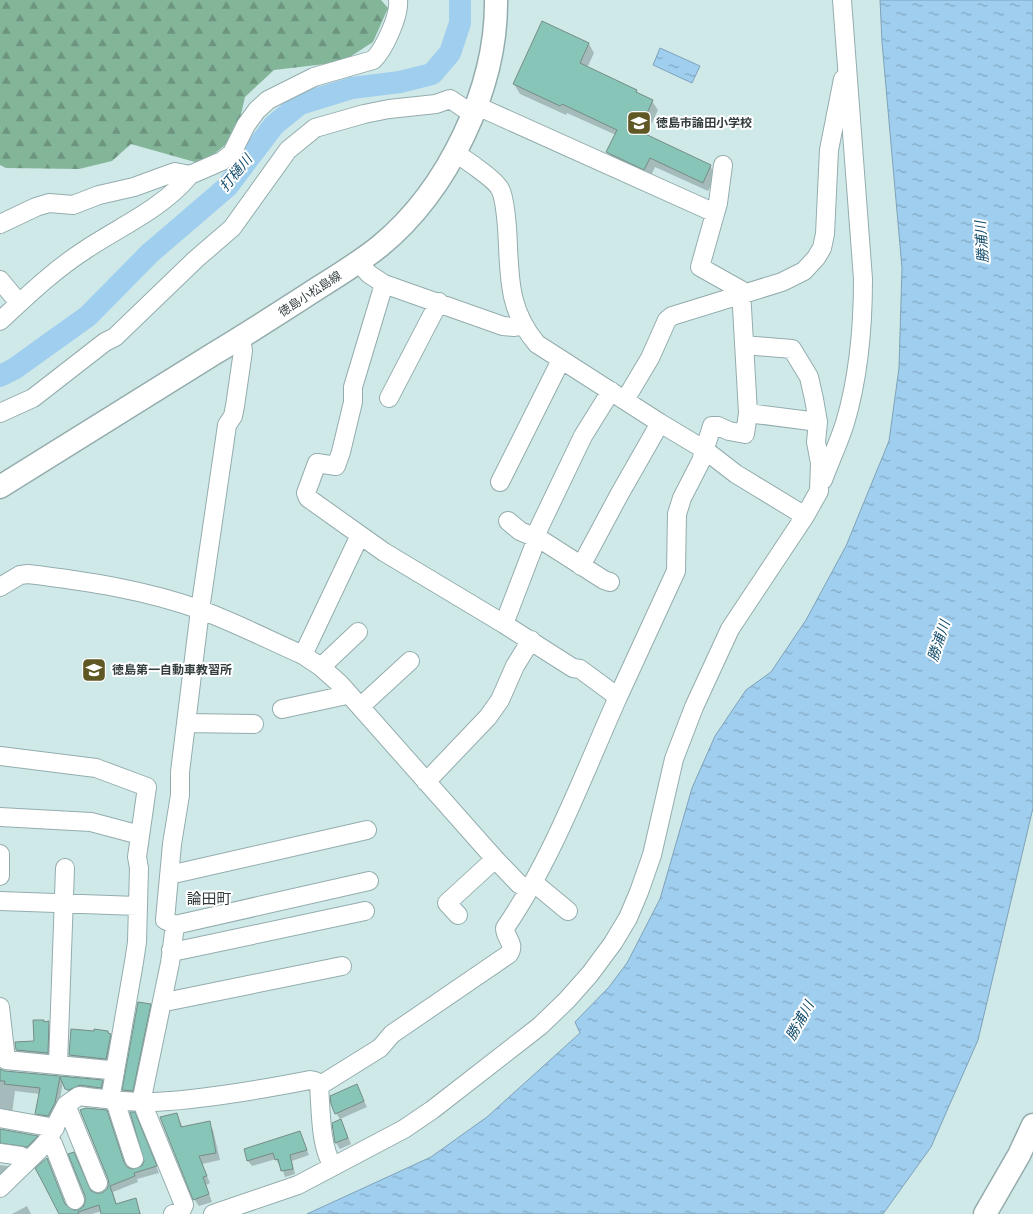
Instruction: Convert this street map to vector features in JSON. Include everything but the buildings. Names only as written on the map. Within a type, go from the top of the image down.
[{"type":"main road","name":"徳島小松島線","points":[[0,487],[241,338],[358,262],[398,229],[427,196],[455,153],[475,111],[494,43],[496,0]]},
{"type":"main road","points":[[988,1212],[1033,1126]]},
{"type":"street","points":[[0,321],[60,268],[85,250],[135,221],[180,188],[190,175],[222,162],[232,152],[246,125],[257,110],[268,100],[314,77],[373,60],[380,54],[390,32],[398,0]]},
{"type":"street","points":[[213,1214],[298,1185],[380,1143],[432,1110],[540,1026],[567,1000],[590,974],[613,943],[628,918],[652,855],[674,759],[694,707],[730,629],[802,514],[819,491],[844,424],[852,395],[863,323],[863,279],[842,0]]},
{"type":"street","points":[[504,624],[537,538],[537,532],[583,436],[650,358],[667,320],[672,316],[697,307],[782,282],[804,271],[816,258],[822,248],[825,234],[829,150],[842,81],[848,72]]},
{"type":"street","points":[[0,413],[34,398],[104,342],[115,337],[196,259],[232,228],[288,150],[315,128],[364,114],[436,104],[450,99],[715,213]]},
{"type":"street","points":[[455,153],[465,159],[501,190],[506,219],[513,298],[523,325],[537,344],[705,450],[736,474],[802,514]]},
{"type":"street","points":[[318,1086],[380,1048],[392,1034],[509,954],[512,944],[505,933],[505,928],[531,886],[568,810],[676,571],[677,514],[682,498],[705,450],[712,426],[745,434],[748,413],[741,290],[700,267],[718,203],[723,165]]},
{"type":"street","points":[[0,224],[49,203],[73,205],[99,195],[134,187],[175,172],[190,175]]},
{"type":"street","points":[[358,262],[369,274],[384,284],[503,326],[514,327],[523,325]]},
{"type":"street","points":[[0,280],[19,303]]},
{"type":"street","points":[[384,284],[353,387],[353,402],[341,452],[336,466],[317,463],[306,493],[308,498],[384,552],[531,640],[573,668],[580,669],[618,697]]},
{"type":"street","points":[[389,398],[439,302]]},
{"type":"street","points":[[241,338],[243,351],[235,406],[226,432],[200,610],[172,844],[171,873],[165,920],[174,924],[369,881]]},
{"type":"street","points":[[744,345],[792,349],[809,377],[818,422],[816,442],[820,462],[819,491]]},
{"type":"street","points":[[500,482],[561,360]]},
{"type":"street","points":[[748,413],[818,422]]},
{"type":"street","points":[[581,566],[618,495],[660,423]]},
{"type":"street","points":[[508,522],[520,531],[537,538],[610,582]]},
{"type":"street","points":[[303,655],[360,535]]},
{"type":"street","points":[[0,587],[20,575],[28,574],[110,587],[200,610],[303,655],[321,667],[347,693],[519,884],[531,886],[568,911]]},
{"type":"street","points":[[321,667],[358,632]]},
{"type":"street","points":[[426,782],[488,717],[500,700],[515,666],[531,640]]},
{"type":"street","points":[[360,707],[410,661]]},
{"type":"street","points":[[282,709],[342,696],[347,693]]},
{"type":"street","points":[[187,723],[254,724]]},
{"type":"street","points":[[0,756],[96,768],[147,787],[137,857],[139,868],[137,942],[115,1072],[113,1100],[134,1160]]},
{"type":"street","points":[[0,817],[91,822],[140,835]]},
{"type":"street","points":[[171,873],[178,873],[367,830]]},
{"type":"street","points":[[0,854],[0,876]]},
{"type":"street","points":[[458,915],[447,903],[495,859]]},
{"type":"street","points":[[58,1065],[62,903],[65,868]]},
{"type":"street","points":[[0,901],[137,906]]},
{"type":"street","points":[[171,950],[177,952],[366,911]]},
{"type":"street","points":[[173,1214],[181,1211],[184,1205],[144,1110],[143,1093],[163,999],[174,924]]},
{"type":"street","points":[[163,999],[170,1001],[342,966]]},
{"type":"street","points":[[0,1007],[6,1060],[115,1072]]},
{"type":"street","points":[[0,1188],[52,1134],[66,1105],[79,1096],[153,1102],[248,1091],[310,1080],[315,1081],[318,1086],[324,1145],[333,1166]]},
{"type":"street","points":[[66,1105],[98,1183]]},
{"type":"street","points":[[0,1118],[52,1134]]},
{"type":"street","points":[[52,1134],[53,1144],[75,1200]]},
{"type":"street","points":[[0,1153],[21,1156],[28,1160]]},
{"type":"green space","points":[[0,0],[381,0],[388,8],[373,42],[342,62],[274,70],[245,97],[236,136],[202,164],[131,144],[112,161],[79,169],[6,168],[0,165]]},
{"type":"water","name":"勝浦川","points":[[880,0],[1033,0],[1033,808],[978,1040],[931,1147],[883,1214],[307,1214],[431,1157],[487,1117],[580,1033],[575,1022],[609,987],[627,963],[660,899],[692,788],[715,736],[746,690],[771,672],[806,620],[846,546],[889,441],[899,368],[902,268]]},
{"type":"water","points":[[660,48],[700,66],[692,83],[653,65]]},
{"type":"waterway","name":"打樋川","points":[[0,376],[14,369],[88,316],[150,253],[227,187],[274,125],[300,104],[352,88],[400,82],[432,74],[450,53],[460,23],[460,0]]},
{"type":"place","name":"徳島市論田小学校","points":[[639,123]]},
{"type":"place","name":"徳島第一自動車教習所","points":[[94,670]]},
{"type":"district","name":"論田町","points":[[209,899]]}]
